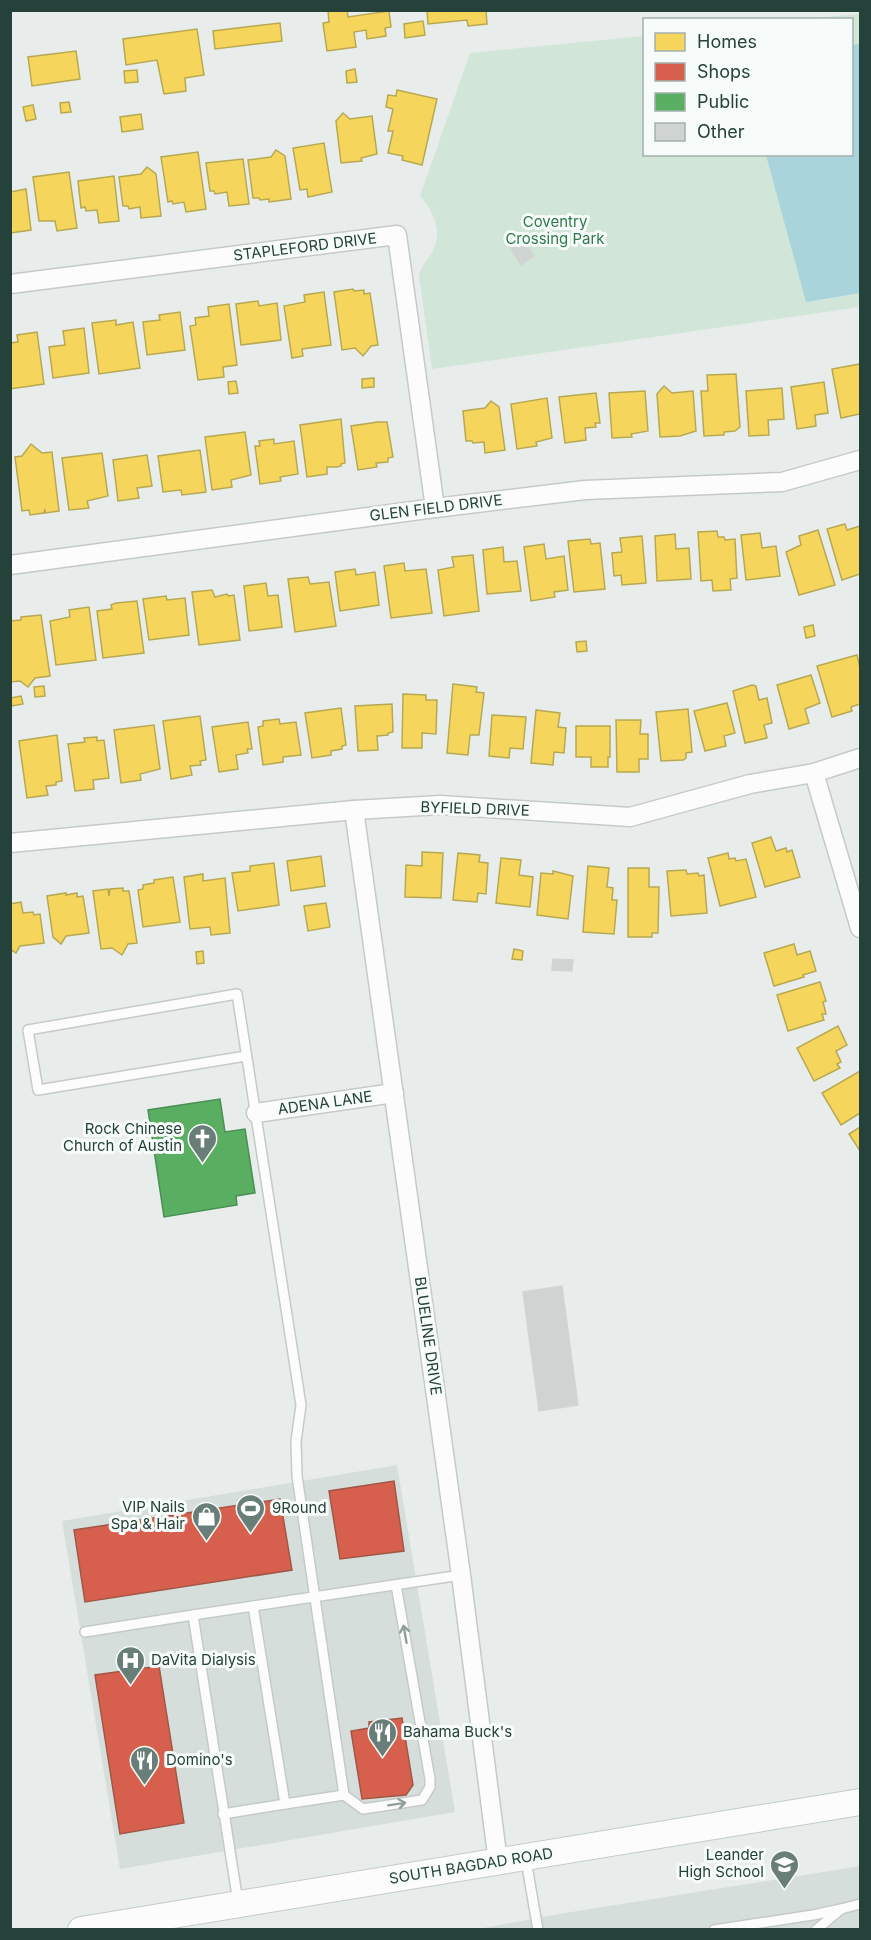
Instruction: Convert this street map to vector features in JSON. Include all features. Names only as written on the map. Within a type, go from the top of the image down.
[{"type":"main road","name":"SOUTH BAGDAD ROAD","points":[[81,1929],[861,1802]]},
{"type":"street","name":"STAPLEFORD DRIVE","points":[[10,284],[397,235],[435,508]]},
{"type":"street","name":"GLEN FIELD DRIVE","points":[[10,565],[585,490],[782,482],[861,460]]},
{"type":"street","name":"BYFIELD DRIVE","points":[[10,843],[354,810],[440,805],[630,817],[750,784],[814,773],[861,758]]},
{"type":"street","points":[[814,773],[861,928]]},
{"type":"street","name":"BLUELINE DRIVE","points":[[354,810],[461,1575],[498,1862]]},
{"type":"street","name":"ADENA LANE","points":[[256,1113],[394,1093]]},
{"type":"lane","points":[[246,1056],[38,1090],[28,1029],[237,994],[301,1405],[296,1441],[297,1476],[344,1795]]},
{"type":"lane","points":[[85,1632],[461,1575]]},
{"type":"lane","points":[[223,1814],[344,1795],[363,1809],[422,1800],[430,1787],[430,1779],[396,1585]]},
{"type":"lane","points":[[253,1606],[285,1804]]},
{"type":"lane","points":[[193,1615],[238,1904]]},
{"type":"lane","points":[[526,1857],[538,1929]]},
{"type":"lane","points":[[714,1929],[744,1927],[861,1904]]},
{"type":"lane","points":[[816,1929],[841,1909]]},
{"type":"shaded area","points":[[397,1465],[455,1812],[120,1869],[62,1521]]},
{"type":"shaded area","name":"Leander High School","points":[[860,1866],[860,1929],[473,1930],[559,1914]]},
{"type":"green space","name":"Coventry Crossing Park","points":[[860,14],[860,307],[432,369],[419,276],[436,243],[437,229],[429,208],[420,196],[470,53],[643,36],[643,156],[853,156],[853,18],[815,18]]},
{"type":"water","points":[[860,44],[860,293],[806,302],[766,156],[853,156],[853,45]]},
{"type":"building: Homes","points":[[347,10],[348,17],[389,11],[391,27],[385,28],[386,36],[367,39],[366,30],[354,32],[356,47],[327,51],[323,23],[329,22],[328,11]]},
{"type":"building: Homes","points":[[427,10],[486,10],[487,24],[468,26],[467,20],[428,24]]},
{"type":"building: Homes","points":[[423,21],[425,35],[405,38],[404,24]]},
{"type":"building: Homes","points":[[280,23],[282,41],[215,49],[213,31]]},
{"type":"building: Homes","points":[[197,29],[204,75],[185,78],[186,91],[164,94],[157,60],[126,65],[123,39]]},
{"type":"building: Homes","points":[[76,51],[80,79],[32,86],[28,57]]},
{"type":"building: Homes","points":[[355,69],[357,82],[347,83],[346,71]]},
{"type":"building: Homes","points":[[137,70],[138,82],[125,83],[124,71]]},
{"type":"building: Homes","points":[[397,90],[437,99],[422,165],[402,160],[403,156],[388,153],[393,131],[388,131],[393,109],[386,107],[388,95],[396,96]]},
{"type":"building: Homes","points":[[69,102],[71,112],[61,113],[60,103]]},
{"type":"building: Homes","points":[[33,105],[36,119],[26,121],[23,107]]},
{"type":"building: Homes","points":[[343,113],[350,119],[372,116],[377,154],[361,158],[362,161],[341,163],[336,121]]},
{"type":"building: Homes","points":[[141,114],[143,129],[122,132],[120,117]]},
{"type":"building: Homes","points":[[324,143],[332,192],[308,197],[307,189],[300,190],[293,148]]},
{"type":"building: Homes","points":[[276,150],[285,156],[291,199],[269,202],[269,199],[253,198],[248,160],[271,157]]},
{"type":"building: Homes","points":[[198,152],[206,209],[186,212],[184,202],[173,204],[172,201],[168,202],[161,157]]},
{"type":"building: Homes","points":[[243,159],[249,204],[229,206],[227,192],[215,194],[214,191],[210,191],[206,163]]},
{"type":"building: Homes","points":[[147,167],[156,174],[161,216],[141,218],[140,207],[129,209],[128,206],[123,206],[119,177],[141,174]]},
{"type":"building: Homes","points":[[69,172],[77,228],[57,231],[55,221],[39,221],[33,177]]},
{"type":"building: Homes","points":[[114,176],[119,221],[99,223],[97,210],[86,211],[85,207],[81,208],[78,181]]},
{"type":"building: Homes","points":[[26,189],[31,230],[11,233],[10,192]]},
{"type":"building: Homes","points":[[353,289],[354,291],[364,290],[364,294],[370,293],[378,345],[371,346],[363,356],[355,348],[342,350],[334,292]]},
{"type":"building: Homes","points":[[324,292],[331,345],[302,349],[303,356],[292,358],[284,306],[305,302],[304,295]]},
{"type":"building: Homes","points":[[258,301],[259,306],[277,303],[281,340],[241,345],[236,304]]},
{"type":"building: Homes","points":[[229,304],[237,365],[223,367],[224,377],[198,380],[190,326],[196,325],[195,318],[209,316],[208,307]]},
{"type":"building: Homes","points":[[180,312],[185,350],[147,355],[143,322],[160,320],[159,315]]},
{"type":"building: Homes","points":[[116,320],[116,325],[133,322],[140,368],[99,374],[92,323]]},
{"type":"building: Homes","points":[[84,328],[89,373],[53,378],[49,347],[65,345],[63,331]]},
{"type":"building: Homes","points":[[37,332],[44,384],[10,389],[10,343],[18,342],[17,335]]},
{"type":"building: Homes","points":[[860,364],[860,414],[841,418],[832,369]]},
{"type":"building: Homes","points":[[736,374],[740,427],[735,431],[724,432],[724,435],[704,436],[701,391],[708,391],[707,375]]},
{"type":"building: Homes","points":[[374,378],[374,387],[362,388],[362,379]]},
{"type":"building: Homes","points":[[236,381],[238,393],[229,394],[228,382]]},
{"type":"building: Homes","points":[[824,382],[828,413],[815,415],[816,426],[797,429],[791,387]]},
{"type":"building: Homes","points":[[664,386],[672,393],[693,391],[696,431],[680,436],[660,437],[657,394]]},
{"type":"building: Homes","points":[[782,388],[784,419],[768,420],[769,435],[749,436],[746,391]]},
{"type":"building: Homes","points":[[645,391],[648,431],[631,434],[632,437],[612,438],[609,393]]},
{"type":"building: Homes","points":[[596,393],[600,423],[595,423],[596,427],[585,428],[586,440],[565,443],[559,397]]},
{"type":"building: Homes","points":[[547,398],[552,438],[536,442],[537,446],[517,449],[511,404]]},
{"type":"building: Homes","points":[[491,401],[499,407],[505,450],[485,453],[484,442],[466,441],[463,411],[485,408]]},
{"type":"building: Homes","points":[[341,419],[345,463],[337,467],[327,467],[327,474],[307,477],[300,425]]},
{"type":"building: Homes","points":[[387,422],[393,457],[388,458],[388,462],[376,463],[377,467],[358,470],[351,426]]},
{"type":"building: Homes","points":[[245,432],[251,475],[231,480],[232,487],[212,490],[205,437]]},
{"type":"building: Homes","points":[[274,439],[274,444],[294,441],[298,474],[280,477],[281,481],[260,484],[255,446],[260,446],[259,441]]},
{"type":"building: Homes","points":[[31,444],[42,453],[52,452],[59,511],[45,513],[45,509],[44,513],[30,515],[29,510],[22,511],[15,457],[22,456]]},
{"type":"building: Homes","points":[[200,450],[206,492],[182,495],[181,490],[163,492],[158,456]]},
{"type":"building: Homes","points":[[102,453],[108,496],[87,501],[89,508],[69,510],[62,458]]},
{"type":"building: Homes","points":[[147,455],[152,486],[137,488],[139,498],[118,501],[113,460]]},
{"type":"building: Homes","points":[[845,524],[847,530],[860,526],[860,574],[842,580],[827,529]]},
{"type":"building: Homes","points":[[818,530],[835,585],[799,595],[786,552],[801,545],[799,536]]},
{"type":"building: Homes","points":[[717,531],[718,537],[724,537],[725,540],[735,539],[737,578],[730,579],[731,590],[713,591],[712,580],[701,581],[698,532]]},
{"type":"building: Homes","points":[[760,533],[762,548],[776,546],[780,576],[746,580],[741,535]]},
{"type":"building: Homes","points":[[675,534],[676,549],[689,548],[691,579],[657,581],[655,536]]},
{"type":"building: Homes","points":[[642,536],[646,583],[622,585],[621,575],[614,576],[612,553],[622,552],[620,538]]},
{"type":"building: Homes","points":[[590,539],[591,544],[600,543],[605,589],[574,592],[568,541]]},
{"type":"building: Homes","points":[[544,544],[546,559],[564,556],[568,590],[554,592],[555,597],[531,601],[524,547]]},
{"type":"building: Homes","points":[[503,547],[504,562],[517,561],[521,591],[487,594],[483,550]]},
{"type":"building: Homes","points":[[473,555],[479,611],[444,616],[438,570],[454,567],[452,557]]},
{"type":"building: Homes","points":[[404,563],[405,571],[426,569],[432,613],[391,618],[384,566]]},
{"type":"building: Homes","points":[[355,569],[356,575],[375,572],[379,605],[340,611],[335,572]]},
{"type":"building: Homes","points":[[308,577],[310,584],[329,582],[336,626],[295,632],[288,579]]},
{"type":"building: Homes","points":[[266,583],[268,596],[278,595],[282,627],[249,631],[244,586]]},
{"type":"building: Homes","points":[[212,590],[215,597],[234,595],[240,640],[199,645],[192,592]]},
{"type":"building: Homes","points":[[166,596],[167,600],[185,598],[189,635],[149,640],[143,599]]},
{"type":"building: Homes","points":[[137,601],[144,653],[103,658],[97,611],[112,609],[111,605],[116,603]]},
{"type":"building: Homes","points":[[89,607],[96,660],[56,665],[50,621],[70,617],[69,610]]},
{"type":"building: Homes","points":[[41,615],[50,676],[35,678],[28,687],[20,681],[10,682],[10,621],[21,620],[21,617]]},
{"type":"building: Homes","points":[[813,625],[815,636],[806,638],[804,627]]},
{"type":"building: Homes","points":[[586,641],[587,651],[577,652],[576,642]]},
{"type":"building: Homes","points":[[857,655],[860,668],[860,704],[851,707],[852,711],[832,717],[817,666]]},
{"type":"building: Homes","points":[[811,675],[820,703],[805,709],[809,723],[789,729],[777,685]]},
{"type":"building: Homes","points":[[453,684],[477,687],[476,692],[484,693],[479,735],[470,735],[468,755],[447,753]]},
{"type":"building: Homes","points":[[752,685],[756,686],[759,700],[767,698],[772,723],[764,725],[767,738],[745,743],[733,691]]},
{"type":"building: Homes","points":[[44,686],[45,696],[35,697],[34,687]]},
{"type":"building: Homes","points":[[403,694],[426,695],[426,700],[437,700],[436,734],[422,733],[422,748],[402,748]]},
{"type":"building: Homes","points":[[21,696],[23,704],[12,706],[10,698]]},
{"type":"building: Homes","points":[[727,703],[735,733],[724,736],[726,746],[705,751],[694,711]]},
{"type":"building: Homes","points":[[392,704],[393,732],[377,736],[378,750],[358,751],[355,706]]},
{"type":"building: Homes","points":[[341,708],[346,745],[342,746],[342,749],[331,751],[331,755],[312,758],[305,713]]},
{"type":"building: Homes","points":[[688,709],[692,752],[686,753],[686,758],[683,760],[661,761],[656,712]]},
{"type":"building: Homes","points":[[536,710],[560,713],[558,727],[566,728],[564,753],[554,752],[553,765],[531,763]]},
{"type":"building: Homes","points":[[492,715],[526,717],[523,749],[510,748],[509,758],[489,756]]},
{"type":"building: Homes","points":[[200,716],[206,760],[200,761],[201,765],[190,766],[192,775],[171,779],[163,721]]},
{"type":"building: Homes","points":[[279,719],[280,724],[296,722],[301,755],[283,757],[283,762],[263,765],[258,727],[263,726],[263,721]]},
{"type":"building: Homes","points":[[616,720],[641,720],[640,734],[648,734],[648,759],[639,759],[639,772],[617,772]]},
{"type":"building: Homes","points":[[248,722],[252,749],[247,749],[248,753],[236,755],[238,769],[219,772],[212,727]]},
{"type":"building: Homes","points":[[154,725],[160,769],[140,774],[141,780],[121,783],[114,730]]},
{"type":"building: Homes","points":[[576,726],[610,726],[608,767],[591,767],[591,757],[576,757]]},
{"type":"building: Homes","points":[[57,735],[62,781],[56,782],[56,785],[46,786],[48,795],[27,798],[19,741]]},
{"type":"building: Homes","points":[[97,737],[97,741],[104,740],[109,778],[93,780],[94,789],[75,791],[68,744],[85,742],[84,738]]},
{"type":"building: Homes","points":[[771,837],[776,851],[786,848],[787,852],[792,850],[800,877],[765,887],[752,843]]},
{"type":"building: Homes","points":[[422,852],[443,853],[441,898],[405,897],[406,865],[422,866]]},
{"type":"building: Homes","points":[[458,853],[480,855],[479,862],[488,863],[486,894],[478,893],[477,902],[453,900]]},
{"type":"building: Homes","points":[[728,853],[729,859],[735,858],[736,861],[746,859],[756,897],[720,906],[708,858]]},
{"type":"building: Homes","points":[[321,856],[325,886],[291,891],[287,861]]},
{"type":"building: Homes","points":[[501,858],[521,860],[519,875],[533,877],[530,907],[496,903]]},
{"type":"building: Homes","points":[[274,863],[279,905],[238,911],[232,873],[250,871],[250,866]]},
{"type":"building: Homes","points":[[588,866],[609,868],[607,887],[613,888],[612,900],[617,900],[614,934],[583,932]]},
{"type":"building: Homes","points":[[628,868],[649,868],[649,887],[659,887],[658,933],[652,933],[652,937],[628,937]]},
{"type":"building: Homes","points":[[686,870],[687,874],[704,875],[707,913],[671,916],[667,871]]},
{"type":"building: Homes","points":[[553,871],[573,876],[568,919],[537,915],[541,873],[553,874]]},
{"type":"building: Homes","points":[[203,874],[203,881],[225,878],[230,933],[211,935],[210,927],[190,929],[184,877]]},
{"type":"building: Homes","points":[[173,877],[180,922],[143,927],[138,890],[143,889],[143,885],[154,883],[154,880]]},
{"type":"building: Homes","points":[[123,888],[123,891],[129,891],[137,943],[128,944],[122,955],[112,948],[101,949],[93,891],[108,889],[109,896],[110,889]]},
{"type":"building: Homes","points":[[66,893],[66,895],[77,893],[77,897],[83,896],[89,933],[66,936],[61,944],[53,937],[47,896]]},
{"type":"building: Homes","points":[[21,902],[23,913],[40,914],[44,943],[20,946],[16,953],[10,949],[10,904]]},
{"type":"building: Homes","points":[[326,903],[330,927],[308,931],[304,906]]},
{"type":"building: Homes","points":[[794,944],[797,955],[810,951],[816,971],[774,986],[764,953]]},
{"type":"building: Homes","points":[[514,949],[523,951],[522,960],[512,959]]},
{"type":"building: Homes","points":[[203,951],[204,963],[197,964],[196,952]]},
{"type":"building: Homes","points":[[820,982],[826,1001],[823,1002],[826,1014],[822,1014],[824,1020],[788,1031],[777,995]]},
{"type":"building: Homes","points":[[838,1026],[847,1045],[836,1051],[841,1062],[837,1064],[840,1068],[814,1081],[797,1048]]},
{"type":"building: Homes","points":[[860,1071],[860,1113],[841,1125],[822,1093]]},
{"type":"building: Homes","points":[[860,1127],[860,1151],[849,1134]]},
{"type":"building: Shops","points":[[394,1481],[404,1551],[340,1559],[329,1491]]},
{"type":"building: Shops","points":[[280,1499],[292,1570],[85,1602],[74,1530]]},
{"type":"building: Shops","points":[[159,1666],[184,1823],[120,1834],[95,1675]]},
{"type":"building: Shops","name":"Bahama Buck's","points":[[402,1718],[413,1785],[406,1795],[362,1799],[351,1731],[369,1728],[369,1722]]},
{"type":"building: Public","name":"Rock Chinese Church of Austin","points":[[220,1099],[225,1132],[245,1129],[255,1193],[236,1196],[237,1205],[164,1217],[148,1110]]},
{"type":"building: Other","points":[[521,237],[534,256],[521,265],[508,245]]},
{"type":"building: Other","points":[[553,959],[573,960],[572,971],[552,970]]},
{"type":"building: Other","points":[[562,1286],[578,1405],[539,1411],[523,1292]]},
{"type":"place","name":"Rock Chinese Church of Austin","points":[[203,1164]]},
{"type":"place","name":"9Round","points":[[251,1534]]},
{"type":"place","name":"VIP Nails Spa & Hair","points":[[206,1542]]},
{"type":"place","name":"DaVita Dialysis","points":[[130,1686]]},
{"type":"place","name":"Bahama Buck's","points":[[382,1758]]},
{"type":"place","name":"Domino's","points":[[145,1786]]},
{"type":"place","name":"Leander High School","points":[[785,1890]]}]
